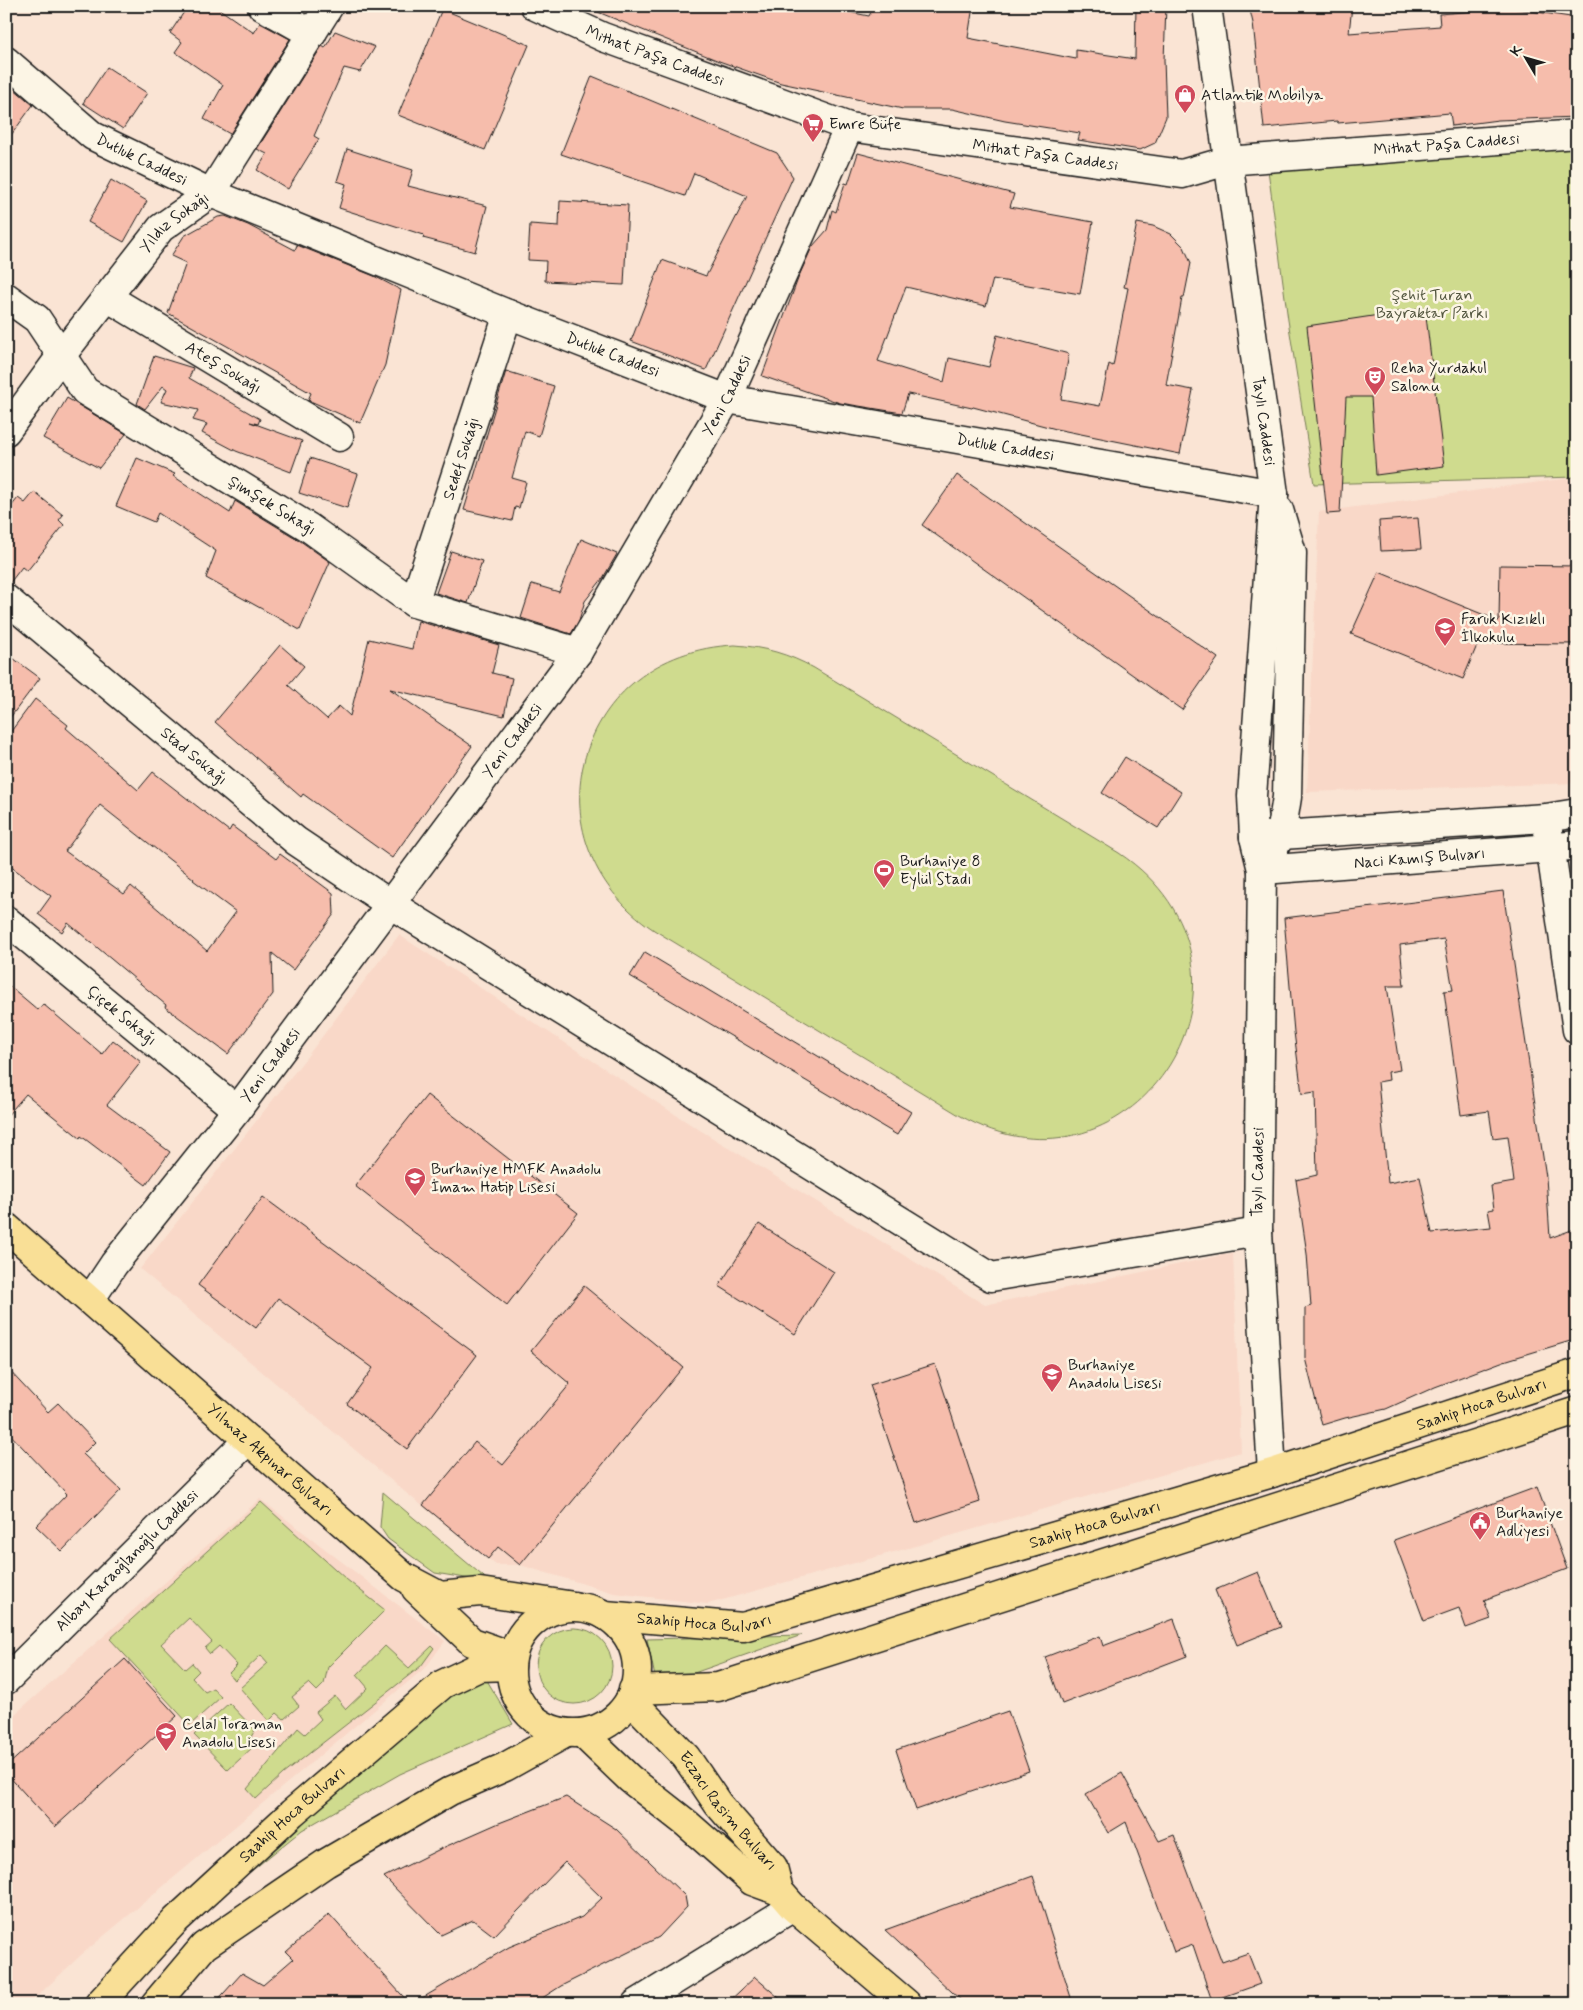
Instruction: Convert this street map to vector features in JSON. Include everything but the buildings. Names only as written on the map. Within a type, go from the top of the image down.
[{"type":"main road","name":"Yılmaz Akpınar Bulvarı","points":[[6,1227],[404,1577],[440,1596],[480,1592],[574,1606]]},
{"type":"main road","name":"Saahip Hoca Bulvarı","points":[[605,1615],[743,1627],[1272,1473],[1577,1373]]},
{"type":"main road","points":[[631,1695],[718,1687],[1577,1411]]},
{"type":"main road","points":[[404,1577],[472,1642],[512,1661]]},
{"type":"main road","points":[[155,2004],[204,1946],[326,1863],[450,1791],[505,1767],[574,1733],[610,1722],[621,1712],[631,1695],[636,1680],[636,1661],[631,1643],[621,1627],[605,1615],[590,1609],[574,1606],[560,1608],[536,1619],[519,1639],[512,1661],[512,1682],[517,1697],[525,1710],[536,1721],[550,1729],[574,1733],[686,1823],[752,1881],[786,1899],[907,2004]]},
{"type":"main road","name":"Saahip Hoca Bulvarı","points":[[99,2004],[176,1920],[292,1813],[443,1684],[479,1667],[512,1661]]},
{"type":"main road","name":"Eczacı Rasim Bulvarı","points":[[631,1695],[686,1757],[718,1804],[773,1867],[786,1899]]},
{"type":"street","points":[[262,6],[312,34]]},
{"type":"street","name":"Yıldız Sokağı","points":[[6,431],[61,356],[162,228],[212,193],[329,6]]},
{"type":"street","name":"Mithat Paşa Caddesi","points":[[535,6],[603,37],[849,126],[1182,174],[1227,161],[1577,134]]},
{"type":"street","name":"Taylı Caddesi","points":[[1207,6],[1274,494],[1292,553],[1287,797],[1281,834],[1262,870]]},
{"type":"street","name":"Dutluk Caddesi","points":[[6,61],[93,136],[212,193],[508,314],[727,399],[1274,494]]},
{"type":"street","name":"Yeni Caddesi","points":[[90,1300],[114,1264],[237,1110],[578,652],[727,399],[849,126]]},
{"type":"street","name":"Şimşek Sokağı","points":[[6,297],[37,319],[84,391],[308,527],[414,603],[578,652]]},
{"type":"street","name":"Ateş Sokağı","points":[[107,297],[339,437]]},
{"type":"street","name":"Sedef Sokağı","points":[[414,603],[508,314]]},
{"type":"street","name":"Taylı Caddesi","points":[[1272,1473],[1258,1232],[1262,870],[1254,837],[1252,796],[1274,494]]},
{"type":"street","name":"Stad Sokağı","points":[[6,599],[296,841],[390,904],[991,1277],[1258,1232]]},
{"type":"street","name":"Naci Kamış Bulvarı","points":[[1281,834],[1546,818],[1577,813]]},
{"type":"street","points":[[1546,818],[1564,847],[1577,1030]]},
{"type":"street","points":[[1254,837],[1281,834]]},
{"type":"street","name":"Naci Kamış Bulvarı","points":[[1262,870],[1564,847]]},
{"type":"street","name":"Çiçek Sokağı","points":[[6,920],[237,1110]]},
{"type":"street","name":"Albay Karaoğlanoğlu Caddesi","points":[[6,1680],[248,1440]]},
{"type":"street","points":[[636,2004],[786,1899]]},
{"type":"shaded area","name":"Faruk Kızıklı İlkokulu","points":[[1577,477],[1577,783],[1307,792],[1319,512]]},
{"type":"shaded area","points":[[399,935],[690,1124],[985,1305],[1233,1253],[1241,1452],[708,1604],[614,1593],[520,1565],[496,1565],[405,1492],[140,1269],[309,1054]]},
{"type":"shaded area","name":"Celal Toraman Anadolu Lisesi","points":[[260,1499],[445,1641],[426,1667],[81,1955],[29,2004],[6,2004],[6,1722]]},
{"type":"green space","name":"Şehit Turan Bayraktar Parkı","points":[[1577,147],[1577,477],[1314,484],[1288,320],[1268,170]]},
{"type":"green space","name":"Burhaniye 8 Eylül Stadı","points":[[735,645],[756,647],[776,652],[814,668],[1119,853],[1169,901],[1191,957],[1190,1013],[1170,1065],[1132,1107],[1082,1133],[1023,1137],[959,1115],[654,930],[613,892],[589,849],[580,803],[585,757],[605,715],[637,680],[680,656]]},
{"type":"green space","points":[[383,1492],[490,1582],[435,1573],[388,1539],[380,1527]]},
{"type":"green space","points":[[261,1502],[346,1579],[385,1610],[328,1667],[324,1684],[317,1691],[309,1683],[292,1697],[299,1706],[284,1719],[277,1713],[269,1721],[240,1688],[268,1663],[261,1655],[235,1680],[228,1674],[237,1665],[219,1646],[210,1654],[205,1648],[212,1642],[189,1618],[161,1644],[185,1669],[192,1663],[199,1671],[192,1678],[205,1692],[213,1688],[221,1697],[190,1725],[110,1639]]},
{"type":"green space","points":[[574,1628],[588,1631],[601,1639],[609,1652],[612,1666],[609,1680],[601,1693],[588,1701],[574,1704],[560,1701],[547,1693],[539,1680],[536,1666],[539,1652],[547,1639],[560,1631]]},
{"type":"green space","points":[[802,1635],[657,1686],[647,1639]]},
{"type":"green space","points":[[385,1646],[409,1668],[432,1646],[434,1648],[421,1666],[283,1774],[256,1799],[247,1789],[298,1728],[305,1734],[321,1719],[316,1712],[335,1696],[346,1709],[368,1688],[357,1675]]},
{"type":"green space","points":[[482,1672],[513,1724],[400,1774],[302,1830],[223,1894],[400,1731]]},
{"type":"green space","points":[[229,1703],[255,1730],[251,1737],[253,1747],[228,1770],[194,1735]]},
{"type":"place","name":"Atlantik Mobilya","points":[[1185,114]]},
{"type":"place","name":"Emre Büfe","points":[[813,143]]},
{"type":"place","name":"Reha Yurdakul Salonu","points":[[1375,396]]},
{"type":"place","name":"Faruk Kızıklı İlkokulu","points":[[1445,647]]},
{"type":"place","name":"Burhaniye 8 Eylül Stadı","points":[[884,889]]},
{"type":"place","name":"Burhaniye HMFK Anadolu İmam Hatip Lisesi","points":[[415,1197]]},
{"type":"place","name":"Burhaniye Anadolu Lisesi","points":[[1052,1393]]},
{"type":"place","name":"Burhaniye Adliyesi","points":[[1480,1541]]},
{"type":"place","name":"Celal Toraman Anadolu Lisesi","points":[[166,1752]]}]
